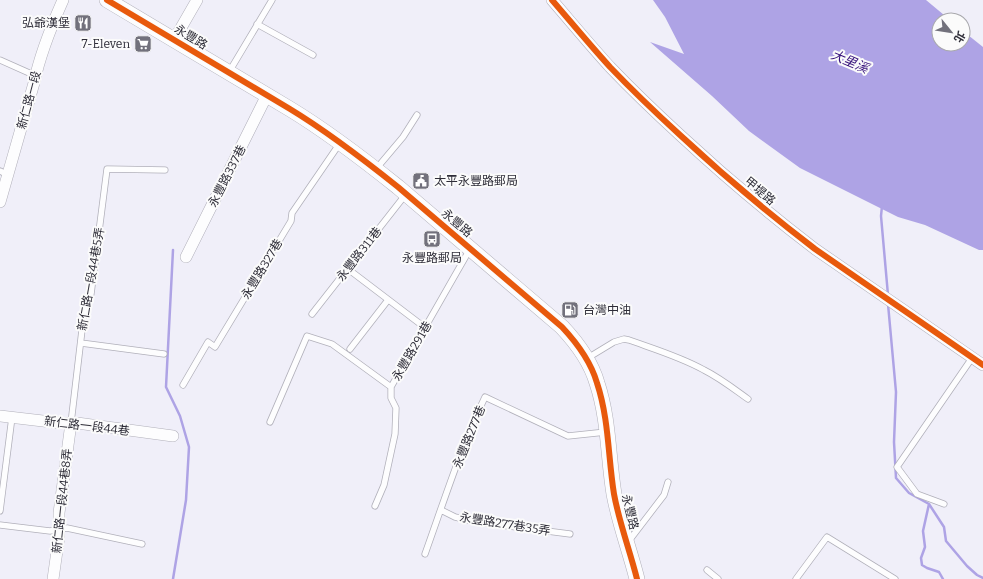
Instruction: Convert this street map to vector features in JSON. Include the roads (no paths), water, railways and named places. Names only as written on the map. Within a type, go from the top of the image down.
[{"type":"street","name":"新仁路一段","points":[[0,202],[4,173],[36,76],[37,67],[48,34],[63,0]]},
{"type":"street","name":"永豐路","points":[[109,0],[305,118],[340,143],[406,194],[562,327],[577,344],[597,382],[605,411],[614,496],[637,579]]},
{"type":"street","points":[[174,40],[197,0]]},
{"type":"street","name":"甲堤路","points":[[552,0],[610,66],[648,105],[747,195],[789,230],[815,249],[983,365]]},
{"type":"street","name":"永豐路337巷","points":[[186,256],[267,95]]},
{"type":"street","name":"新仁路一段44巷","points":[[0,416],[78,423],[173,436]]},
{"type":"street","name":"新仁路一段44巷8弄","points":[[53,579],[59,537],[59,513],[71,423]]},
{"type":"lane","points":[[229,73],[272,0]]},
{"type":"lane","points":[[257,24],[312,55]]},
{"type":"lane","points":[[0,60],[36,76]]},
{"type":"lane","points":[[376,170],[403,137],[417,115]]},
{"type":"lane","name":"永豐路327巷","points":[[183,385],[208,342],[215,347],[291,221],[292,213],[340,143]]},
{"type":"lane","name":"新仁路一段44巷5弄","points":[[71,423],[84,313],[91,294],[107,169],[165,170]]},
{"type":"lane","name":"永豐路311巷","points":[[312,314],[406,194]]},
{"type":"lane","name":"永豐路291巷","points":[[375,506],[384,485],[395,434],[396,408],[391,398],[391,388],[471,249]]},
{"type":"lane","points":[[348,269],[426,327]]},
{"type":"lane","points":[[350,349],[388,300]]},
{"type":"lane","points":[[270,422],[308,336],[332,344],[391,388]]},
{"type":"lane","points":[[586,359],[614,342],[624,339],[629,340],[674,356],[703,369],[748,399]]},
{"type":"lane","points":[[80,343],[164,354]]},
{"type":"lane","points":[[944,504],[918,494],[897,467],[972,358]]},
{"type":"lane","name":"永豐路277巷","points":[[426,554],[465,443],[485,397],[568,436],[607,432]]},
{"type":"lane","points":[[0,511],[12,417]]},
{"type":"lane","points":[[627,544],[664,495],[668,482]]},
{"type":"lane","name":"永豐路277巷35弄","points":[[442,510],[455,517],[476,522],[570,534]]},
{"type":"lane","points":[[0,525],[50,531],[68,528],[142,544]]},
{"type":"lane","points":[[796,579],[827,537],[896,579]]},
{"type":"lane","points":[[707,570],[718,579]]},
{"type":"water","name":"大里溪","points":[[653,0],[926,0],[940,12],[931,12],[931,52],[971,52],[971,37],[983,47],[983,250],[979,250],[925,225],[898,217],[800,168],[749,131],[712,96],[650,42],[684,54],[665,17]]},
{"type":"waterway","points":[[882,206],[881,216],[888,295]]},
{"type":"waterway","points":[[173,250],[166,387],[180,416],[189,447],[186,500],[173,579]]},
{"type":"waterway","points":[[888,304],[896,392],[894,442],[896,478],[909,493],[929,504],[944,527],[946,541],[967,566],[983,578]]},
{"type":"waterway","points":[[929,504],[923,531],[925,547],[921,558],[922,565],[939,572],[943,579]]},
{"type":"place","name":"弘爺漢堡","points":[[83,23]]},
{"type":"place","name":"7-Eleven","points":[[143,44]]},
{"type":"place","name":"太平永豐路郵局","points":[[421,181]]},
{"type":"place","name":"永豐路郵局","points":[[432,239]]},
{"type":"place","name":"台灣中油","points":[[570,310]]}]
